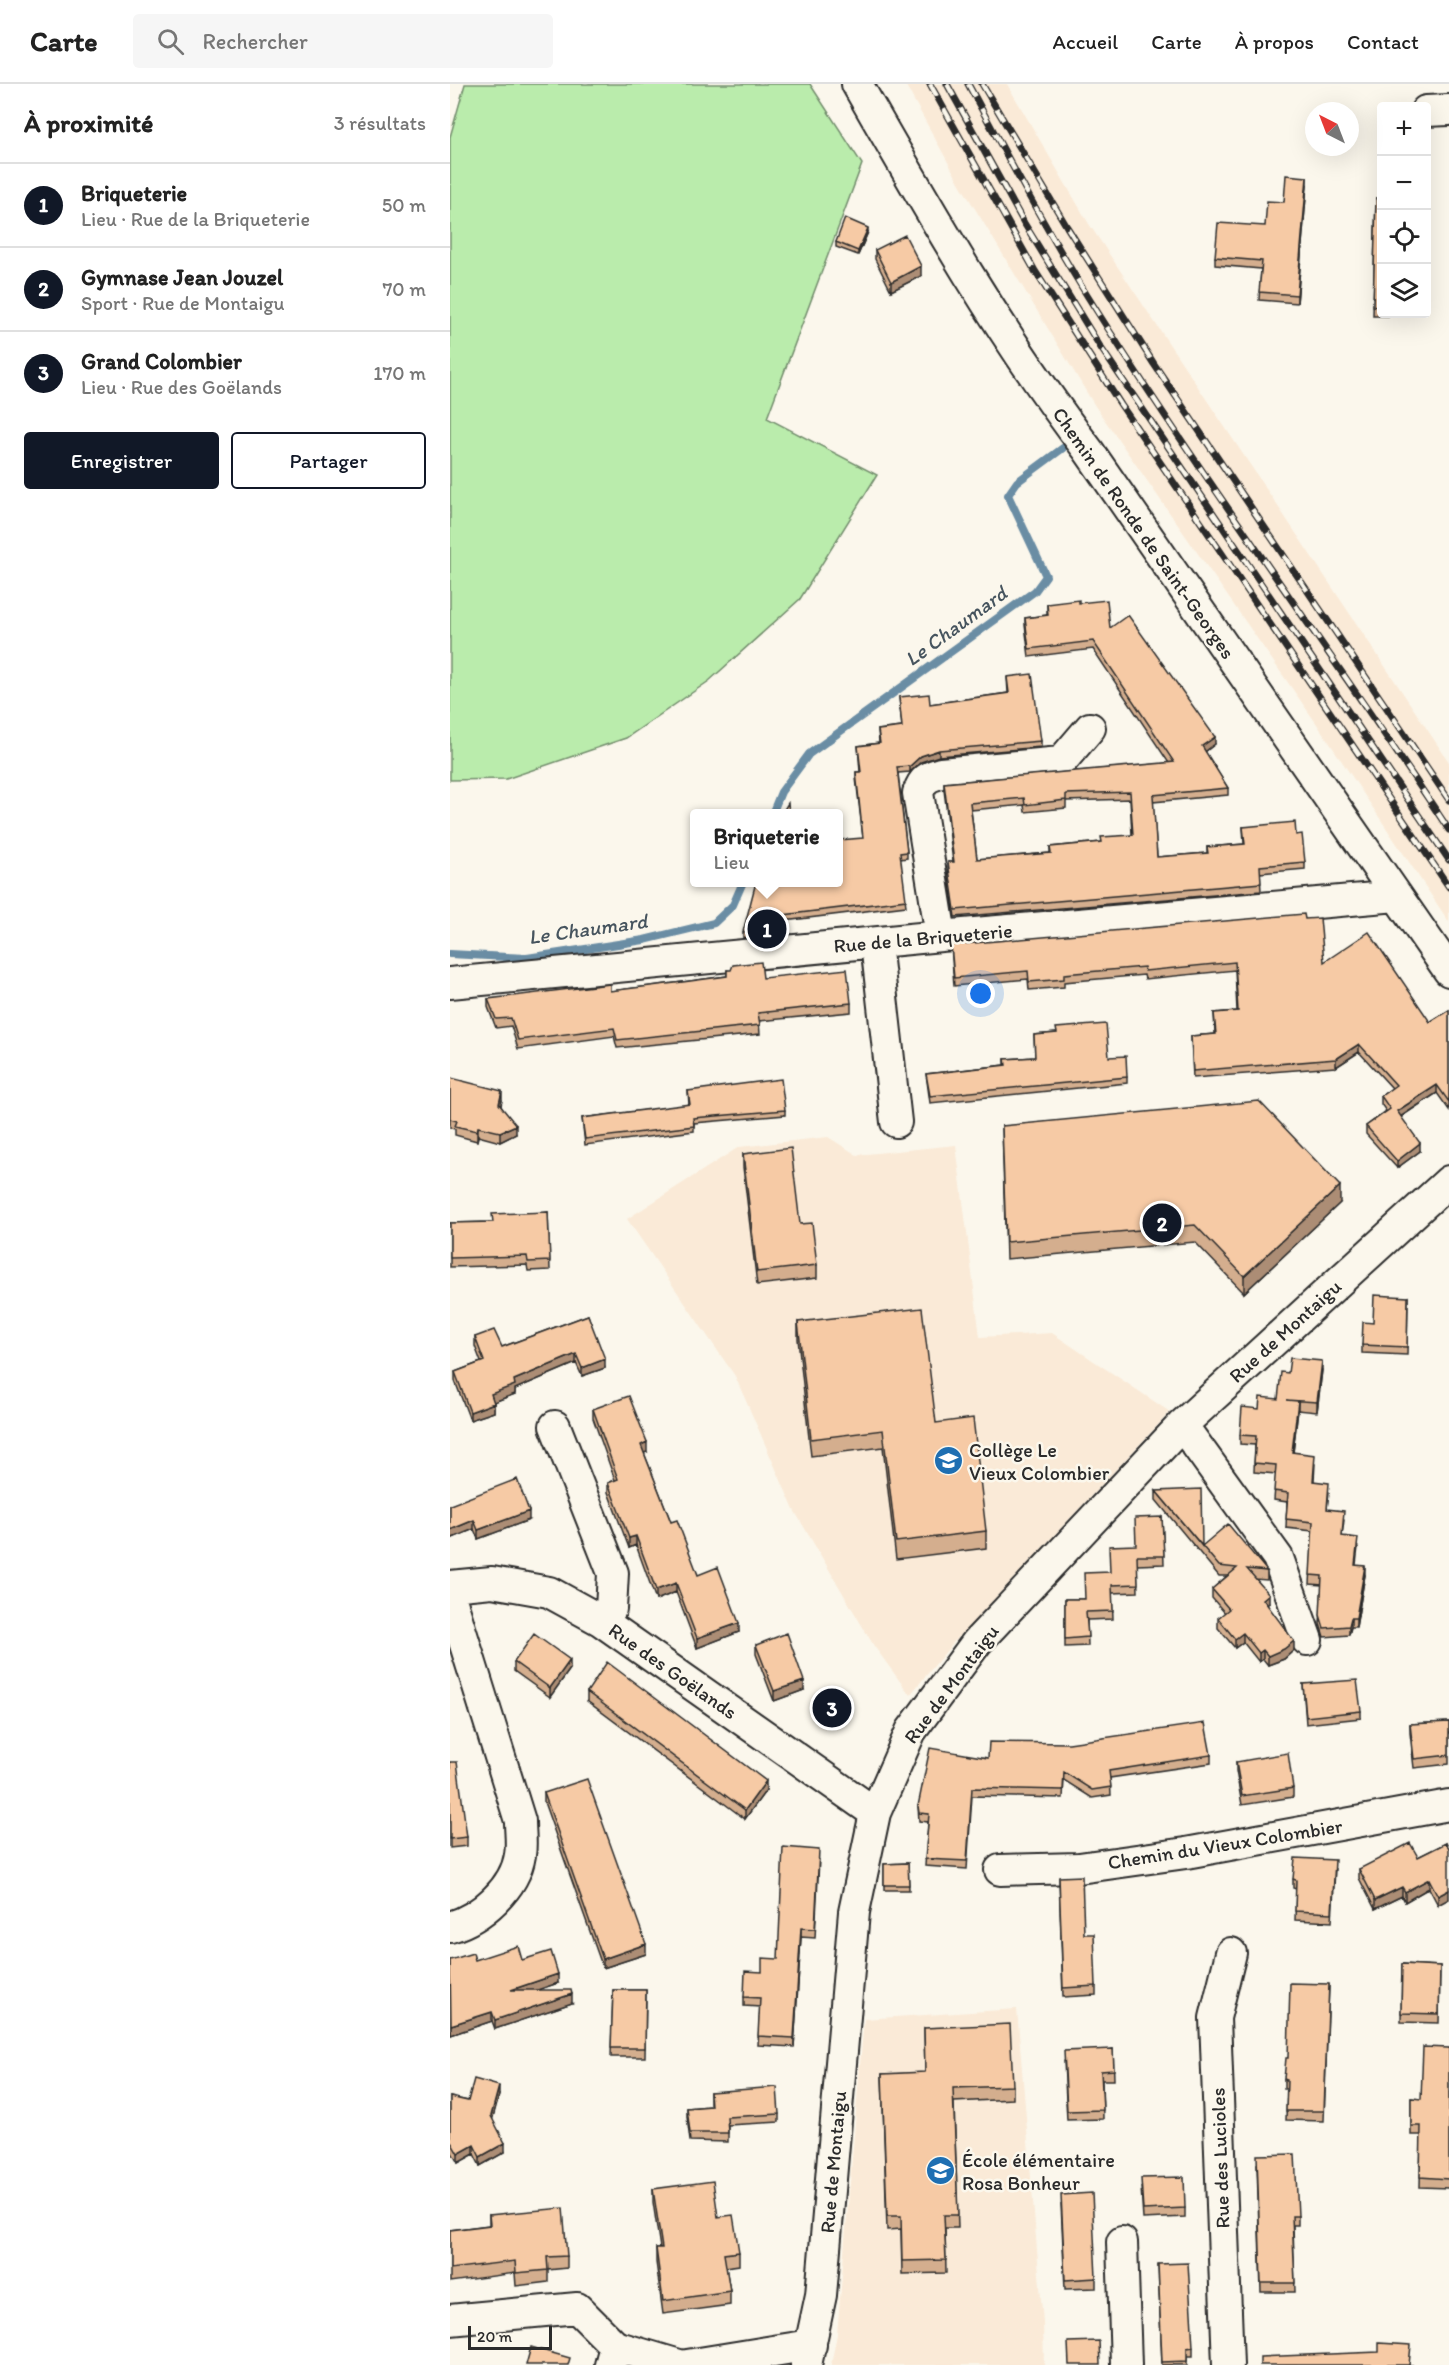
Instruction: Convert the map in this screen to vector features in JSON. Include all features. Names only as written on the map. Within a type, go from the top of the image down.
[{"type":"street","name":"Chemin de Ronde de Saint-Georges","points":[[857,84],[958,260],[1050,400],[1088,450],[1449,971]]},
{"type":"street","points":[[1431,111],[1449,110]]},
{"type":"street","points":[[941,936],[918,793],[922,782],[927,777],[941,773],[1061,762],[1090,728]]},
{"type":"street","name":"Rue de la Briqueterie","points":[[450,983],[941,936],[1397,896]]},
{"type":"street","points":[[876,943],[896,1122]]},
{"type":"street","name":"Rue de Montaigu","points":[[808,2355],[821,2295],[854,1912],[875,1813],[911,1731],[977,1642],[1182,1425],[1449,1181]]},
{"type":"street","points":[[1182,1425],[1278,1557],[1307,1640]]},
{"type":"street","points":[[555,1426],[613,1574],[611,1609],[600,1620]]},
{"type":"street","name":"Rue des Goëlands","points":[[450,1586],[492,1582],[549,1592],[600,1620],[875,1813]]},
{"type":"street","points":[[450,1596],[520,1821],[520,1856],[508,1885],[484,1909],[450,1927]]},
{"type":"street","name":"Chemin du Vieux Colombier","points":[[1000,1870],[1079,1868],[1175,1854],[1449,1805]]},
{"type":"street","name":"Rue des Lucioles","points":[[1228,2365],[1215,2018],[1231,1953]]},
{"type":"street","points":[[1122,2242],[1126,2365]]},
{"type":"street","points":[[450,2320],[578,2308],[612,2356],[679,2365]]},
{"type":"street","points":[[687,2365],[808,2355]]},
{"type":"shaded area","points":[[905,84],[1007,84],[1089,224],[1449,762],[1449,922],[1321,730],[1095,406],[960,184]]},
{"type":"shaded area","name":"Collège Le Vieux Colombier","points":[[828,1137],[857,1155],[956,1145],[980,1337],[1052,1333],[1170,1412],[953,1643],[910,1695],[874,1646],[794,1510],[735,1376],[627,1219],[739,1147]]},
{"type":"shaded area","name":"École élémentaire Rosa Bonheur","points":[[1017,2009],[1043,2322],[1044,2365],[831,2365],[837,2334],[864,2019]]},
{"type":"green space","points":[[465,84],[810,84],[862,164],[767,418],[877,475],[800,599],[709,681],[626,738],[506,779],[450,780],[450,137]]},
{"type":"building","points":[[1286,175],[1307,177],[1297,295],[1259,292],[1262,261],[1215,257],[1218,223],[1265,226],[1267,201],[1284,202]]},
{"type":"building","points":[[1376,198],[1377,198],[1377,306],[1373,306]]},
{"type":"building","points":[[845,218],[868,228],[858,251],[836,242]]},
{"type":"building","points":[[905,235],[921,266],[891,282],[875,250]]},
{"type":"building","points":[[1079,600],[1079,603],[1107,600],[1110,628],[1128,615],[1215,737],[1202,746],[1228,788],[1153,795],[1157,857],[1208,853],[1207,847],[1245,844],[1243,827],[1295,822],[1296,835],[1302,834],[1305,862],[1260,866],[1261,883],[955,910],[948,862],[954,862],[944,783],[1174,762],[1093,641],[1029,649],[1025,618],[1048,615],[1047,604]],"holes":[[[1130,792],[1133,835],[1101,837],[1102,842],[1050,847],[1051,853],[977,859],[970,803],[1024,798],[1025,805],[1066,800],[1066,794]]]},
{"type":"building","points":[[1032,674],[1041,741],[939,750],[921,756],[910,766],[897,767],[907,852],[900,853],[906,900],[775,916],[777,929],[743,932],[755,887],[843,887],[843,840],[863,838],[856,772],[861,772],[858,746],[880,743],[878,730],[902,727],[899,697],[929,694],[930,704],[1009,693],[1007,677]]},
{"type":"building","points":[[1304,914],[1305,919],[1320,918],[1324,962],[1369,932],[1430,1022],[1449,1010],[1449,1102],[1437,1085],[1397,1111],[1420,1143],[1397,1161],[1366,1126],[1390,1109],[1381,1096],[1396,1085],[1359,1044],[1336,1059],[1193,1071],[1191,1036],[1216,1034],[1214,1013],[1238,1011],[1235,962],[1145,971],[1144,967],[1064,974],[1064,979],[1029,982],[1028,971],[954,978],[951,945]]},
{"type":"building","points":[[761,962],[763,978],[847,969],[851,1003],[758,1013],[760,1025],[617,1040],[614,1028],[518,1040],[511,1018],[496,1019],[488,999],[610,984],[610,991],[727,976],[727,970],[731,970],[733,965]]},
{"type":"building","points":[[1106,1024],[1109,1057],[1126,1056],[1127,1077],[930,1096],[926,1074],[1006,1065],[1005,1059],[1035,1057],[1034,1035],[1057,1033],[1056,1028]]},
{"type":"building","points":[[451,1078],[502,1091],[499,1104],[516,1125],[500,1132],[478,1127],[477,1131],[455,1126],[457,1121],[450,1119]]},
{"type":"building","points":[[781,1079],[785,1110],[693,1118],[694,1126],[585,1139],[582,1118],[690,1104],[688,1091]]},
{"type":"building","points":[[1259,1101],[1340,1186],[1244,1276],[1195,1225],[1006,1242],[1002,1126]]},
{"type":"building","points":[[791,1148],[800,1224],[812,1223],[817,1265],[757,1272],[743,1154]]},
{"type":"building","points":[[548,1212],[550,1261],[528,1262],[527,1256],[450,1258],[450,1223],[493,1222],[492,1214]]},
{"type":"building","points":[[1374,1295],[1408,1297],[1407,1347],[1362,1345],[1363,1322],[1373,1323]]},
{"type":"building","points":[[922,1308],[936,1423],[973,1418],[986,1531],[896,1542],[883,1430],[811,1439],[798,1322]]},
{"type":"building","points":[[588,1315],[605,1359],[582,1368],[576,1354],[514,1380],[515,1385],[491,1394],[494,1403],[470,1412],[455,1372],[484,1361],[475,1337],[494,1330],[502,1347]]},
{"type":"building","points":[[1290,1358],[1322,1361],[1317,1402],[1286,1400],[1298,1401],[1292,1452],[1315,1455],[1313,1481],[1329,1483],[1327,1509],[1344,1511],[1342,1536],[1358,1538],[1355,1565],[1365,1566],[1356,1618],[1351,1618],[1349,1626],[1324,1628],[1320,1615],[1322,1576],[1310,1575],[1313,1522],[1286,1519],[1288,1493],[1274,1491],[1276,1465],[1254,1463],[1256,1436],[1240,1435],[1242,1407],[1259,1409],[1260,1397],[1278,1399],[1281,1372],[1288,1373]]},
{"type":"building","points":[[629,1396],[647,1442],[641,1445],[671,1522],[677,1520],[698,1575],[718,1567],[739,1623],[697,1638],[676,1583],[656,1590],[636,1536],[629,1538],[608,1483],[618,1479],[593,1409]]},
{"type":"building","points":[[517,1479],[529,1511],[478,1530],[474,1520],[450,1530],[450,1505]]},
{"type":"building","points":[[1201,1489],[1202,1546],[1156,1491]]},
{"type":"building","points":[[1162,1517],[1164,1556],[1137,1556],[1138,1584],[1112,1585],[1113,1611],[1086,1612],[1088,1637],[1065,1639],[1065,1599],[1085,1599],[1084,1573],[1110,1572],[1109,1546],[1136,1545],[1135,1518]]},
{"type":"building","points":[[1228,1524],[1267,1571],[1247,1569],[1269,1594],[1263,1599],[1294,1641],[1284,1649],[1268,1656],[1263,1650],[1259,1653],[1243,1633],[1235,1639],[1218,1618],[1229,1609],[1212,1589],[1237,1568],[1219,1566],[1202,1546]]},
{"type":"building","points":[[787,1633],[804,1681],[774,1691],[756,1645]]},
{"type":"building","points":[[534,1634],[570,1660],[550,1688],[514,1662]]},
{"type":"building","points":[[607,1662],[766,1781],[745,1810],[587,1692]]},
{"type":"building","points":[[1357,1680],[1361,1711],[1306,1717],[1303,1684]]},
{"type":"building","points":[[1449,1722],[1449,1755],[1414,1759],[1410,1724]]},
{"type":"building","points":[[1205,1723],[1211,1755],[1109,1771],[1111,1787],[1092,1790],[1064,1772],[1063,1790],[972,1788],[967,1861],[925,1859],[929,1814],[919,1813],[918,1806],[930,1748],[988,1758],[989,1742],[1069,1743]]},
{"type":"building","points":[[1288,1753],[1293,1788],[1242,1796],[1236,1762]]},
{"type":"building","points":[[450,1762],[457,1762],[467,1837],[450,1839]]},
{"type":"building","points":[[587,1779],[646,1944],[603,1959],[544,1793]]},
{"type":"building","points":[[1410,1843],[1418,1857],[1446,1843],[1449,1848],[1449,1890],[1438,1896],[1429,1879],[1405,1892],[1402,1887],[1375,1900],[1359,1869]]},
{"type":"building","points":[[783,1847],[819,1850],[815,1929],[801,1928],[794,2038],[758,2036],[760,1998],[744,1997],[745,1971],[762,1972],[762,1958],[778,1959]]},
{"type":"building","points":[[1295,1858],[1335,1860],[1332,1913],[1295,1911],[1296,1880],[1293,1879]]},
{"type":"building","points":[[908,1863],[909,1885],[884,1885],[884,1864]]},
{"type":"building","points":[[1082,1876],[1084,1934],[1094,1934],[1096,1986],[1063,1988],[1059,1877]]},
{"type":"building","points":[[518,1946],[522,1960],[551,1951],[558,1974],[511,1990],[571,1990],[572,1994],[495,2020],[492,2012],[451,2025],[450,1960],[473,1953],[475,1960]]},
{"type":"building","points":[[1402,1964],[1440,1966],[1439,2014],[1401,2013]]},
{"type":"building","points":[[1290,1983],[1329,1984],[1324,2111],[1286,2111],[1287,2080],[1284,2079],[1286,2058],[1288,2058]]},
{"type":"building","points":[[613,1990],[646,1990],[645,2048],[611,2048]]},
{"type":"building","points":[[1010,2024],[1013,2086],[953,2088],[958,2215],[944,2215],[946,2260],[902,2261],[901,2216],[887,2216],[882,2074],[925,2072],[924,2028]]},
{"type":"building","points":[[1423,2047],[1449,2048],[1449,2179],[1420,2177],[1421,2126],[1411,2126],[1411,2098],[1421,2099]]},
{"type":"building","points":[[1113,2049],[1114,2070],[1101,2071],[1103,2110],[1067,2111],[1064,2051]]},
{"type":"building","points":[[474,2079],[499,2086],[491,2116],[505,2143],[480,2157],[474,2145],[458,2154],[450,2140],[450,2097],[468,2101]]},
{"type":"building","points":[[777,2087],[779,2114],[727,2117],[728,2133],[690,2133],[687,2108],[711,2106],[710,2092]]},
{"type":"building","points":[[1295,2154],[1298,2216],[1292,2216],[1295,2283],[1261,2283],[1257,2155]]},
{"type":"building","points":[[1184,2177],[1185,2208],[1143,2210],[1141,2178]]},
{"type":"building","points":[[713,2181],[718,2217],[733,2215],[739,2252],[724,2254],[730,2291],[663,2301],[656,2248],[662,2248],[653,2189]]},
{"type":"building","points":[[1092,2193],[1096,2278],[1065,2280],[1061,2195]]},
{"type":"building","points":[[563,2208],[567,2256],[547,2257],[548,2270],[516,2273],[515,2261],[450,2269],[450,2230],[490,2225],[489,2215]]},
{"type":"building","points":[[1188,2263],[1193,2347],[1187,2348],[1187,2361],[1162,2362],[1158,2264]]},
{"type":"building","points":[[1099,2341],[1100,2365],[1069,2365],[1068,2342]]},
{"type":"building","points":[[1379,2343],[1411,2345],[1409,2365],[1260,2365],[1260,2357],[1379,2352]]},
{"type":"building","points":[[531,2347],[570,2358],[568,2365],[526,2365]]},
{"type":"waterway","name":"Le Chaumard","points":[[774,809],[781,792],[809,754],[1035,591],[1046,576],[1008,495],[1017,482],[1063,448]]},
{"type":"waterway","name":"Le Chaumard","points":[[450,954],[527,958],[644,940],[714,923],[733,905],[741,887]]},
{"type":"railway","points":[[930,84],[1035,271],[1121,405],[1449,887]]},
{"type":"railway","points":[[947,84],[1024,223],[1101,348],[1449,860]]},
{"type":"railway","points":[[968,84],[1026,192],[1131,365],[1449,830]]},
{"type":"railway","points":[[982,84],[1067,227],[1154,364],[1449,800]]},
{"type":"place","name":"Briqueterie","points":[[767,929]]},
{"type":"place","name":"Gymnase Jean Jouzel","points":[[1162,1223]]},
{"type":"place","name":"Collège Le Vieux Colombier","points":[[948,1461]]},
{"type":"place","name":"Grand Colombier","points":[[832,1708]]},
{"type":"place","name":"École élémentaire Rosa Bonheur","points":[[941,2171]]}]
